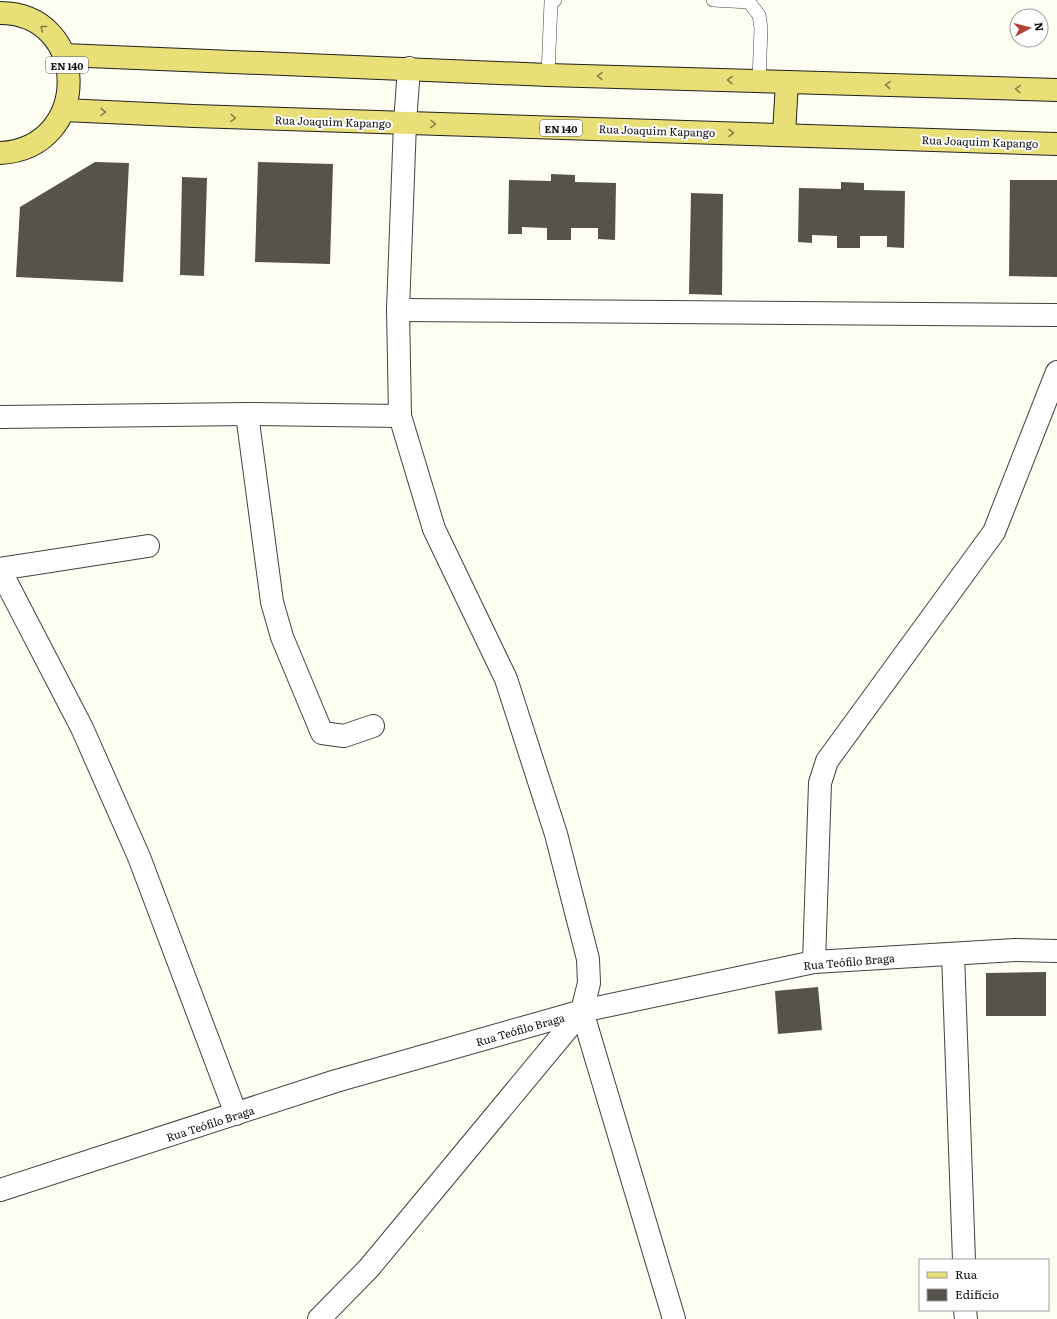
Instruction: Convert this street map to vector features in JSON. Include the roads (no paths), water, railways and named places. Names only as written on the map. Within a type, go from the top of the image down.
[{"type":"main road","name":"EN 140","points":[[0,13],[12,13],[34,20],[52,35],[64,55],[69,73],[69,92],[64,110],[52,130],[35,144],[13,152],[0,153]]},
{"type":"main road","name":"EN 140","points":[[64,55],[409,68],[548,75],[1057,90]]},
{"type":"main road","points":[[784,134],[787,82]]},
{"type":"main road","name":"Rua Joaquim Kapango","points":[[64,110],[405,123],[784,134],[1057,144]]},
{"type":"street","points":[[319,1319],[369,1268],[582,1011],[589,983],[588,959],[556,834],[506,679],[434,529],[400,416],[398,310],[405,123],[409,68]]},
{"type":"street","points":[[398,310],[1057,315]]},
{"type":"street","points":[[814,962],[820,782],[827,761],[994,532],[1057,372]]},
{"type":"street","points":[[0,417],[247,414],[400,416]]},
{"type":"street","points":[[247,414],[272,602],[282,637],[322,734],[344,736],[373,726]]},
{"type":"street","points":[[148,546],[0,569],[82,728],[136,850],[236,1114]]},
{"type":"street","name":"Rua Teófilo Braga","points":[[0,1190],[336,1081],[582,1011],[814,962],[1015,950],[1057,951]]},
{"type":"street","points":[[953,954],[964,1259]]},
{"type":"street","points":[[582,1011],[674,1319]]},
{"type":"lane","points":[[548,75],[551,2],[555,0]]},
{"type":"lane","points":[[712,0],[749,2],[759,15],[761,28],[759,81]]}]
